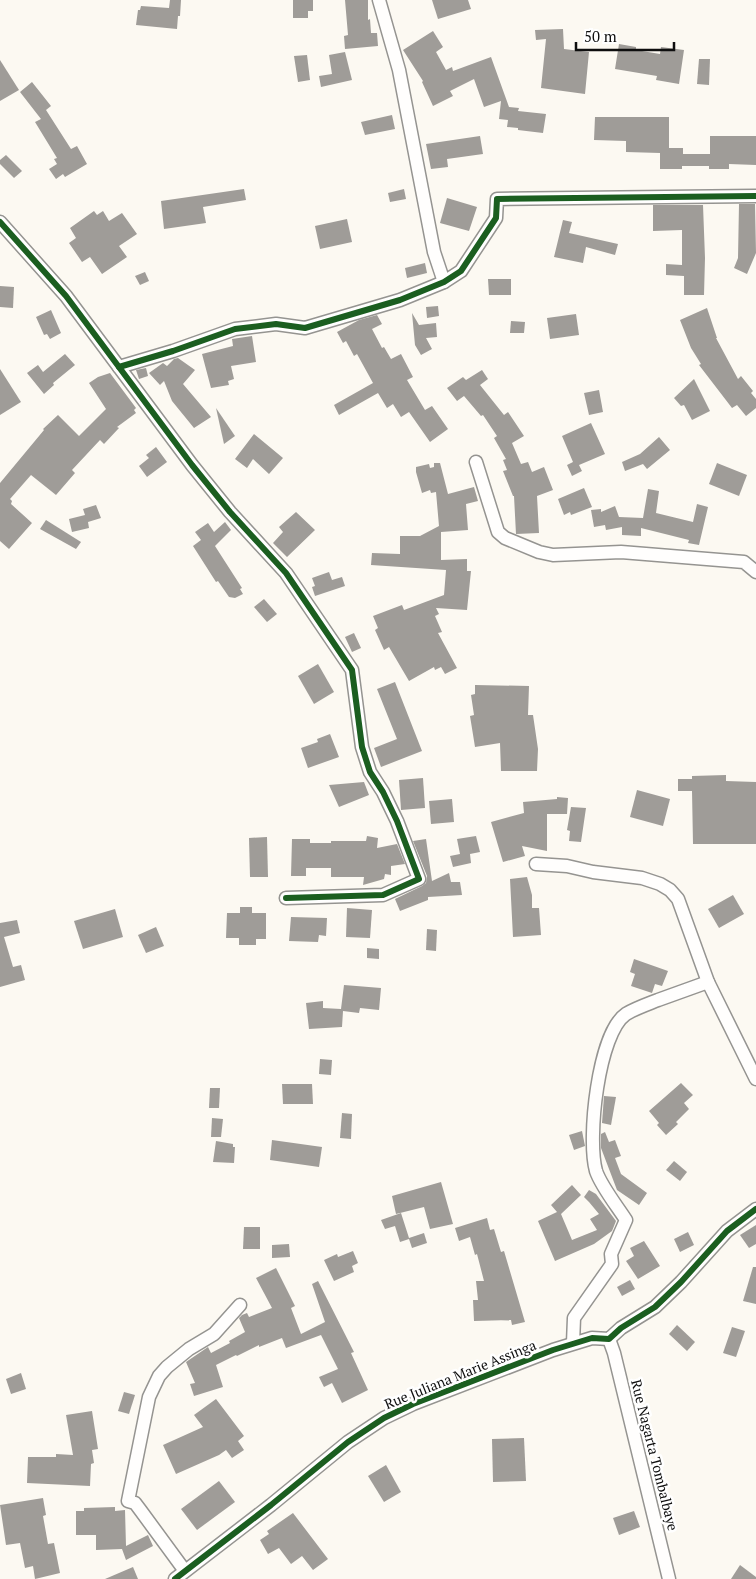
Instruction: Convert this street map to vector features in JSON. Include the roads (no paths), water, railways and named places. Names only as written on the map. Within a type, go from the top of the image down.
[{"type":"street","points":[[379,0],[399,70],[434,252],[444,282]]},
{"type":"street","points":[[118,367],[235,330],[276,324],[305,328],[400,300],[444,282],[461,271],[496,218],[497,200],[756,196]]},
{"type":"street","points":[[0,222],[66,296],[192,465],[230,512],[286,573],[352,670],[362,747],[370,772],[397,821],[419,879],[383,895],[286,898]]},
{"type":"street","points":[[476,462],[498,532],[505,538],[539,552],[554,555],[621,552],[744,562],[756,572]]},
{"type":"street","points":[[536,864],[567,866],[601,874],[642,878],[660,884],[670,890],[678,900],[708,982],[756,1080]]},
{"type":"street","points":[[573,1343],[574,1318],[612,1264],[611,1254],[626,1220],[596,1172],[592,1138],[595,1098],[608,1044],[625,1015],[643,1006],[708,982]]},
{"type":"street","points":[[609,1339],[621,1328],[655,1306],[681,1282],[727,1231],[756,1209]]},
{"type":"street","points":[[180,1575],[141,1511],[134,1503],[128,1501],[149,1396],[159,1376],[167,1367],[189,1349],[214,1334],[240,1305]]},
{"type":"street","name":"Rue Juliana Marie Assinga","points":[[180,1575],[271,1505],[348,1442],[384,1418],[413,1404],[573,1343],[592,1338],[609,1339]]},
{"type":"street","name":"Rue Nagarta Tombalbaye","points":[[609,1339],[617,1362],[669,1579]]}]
